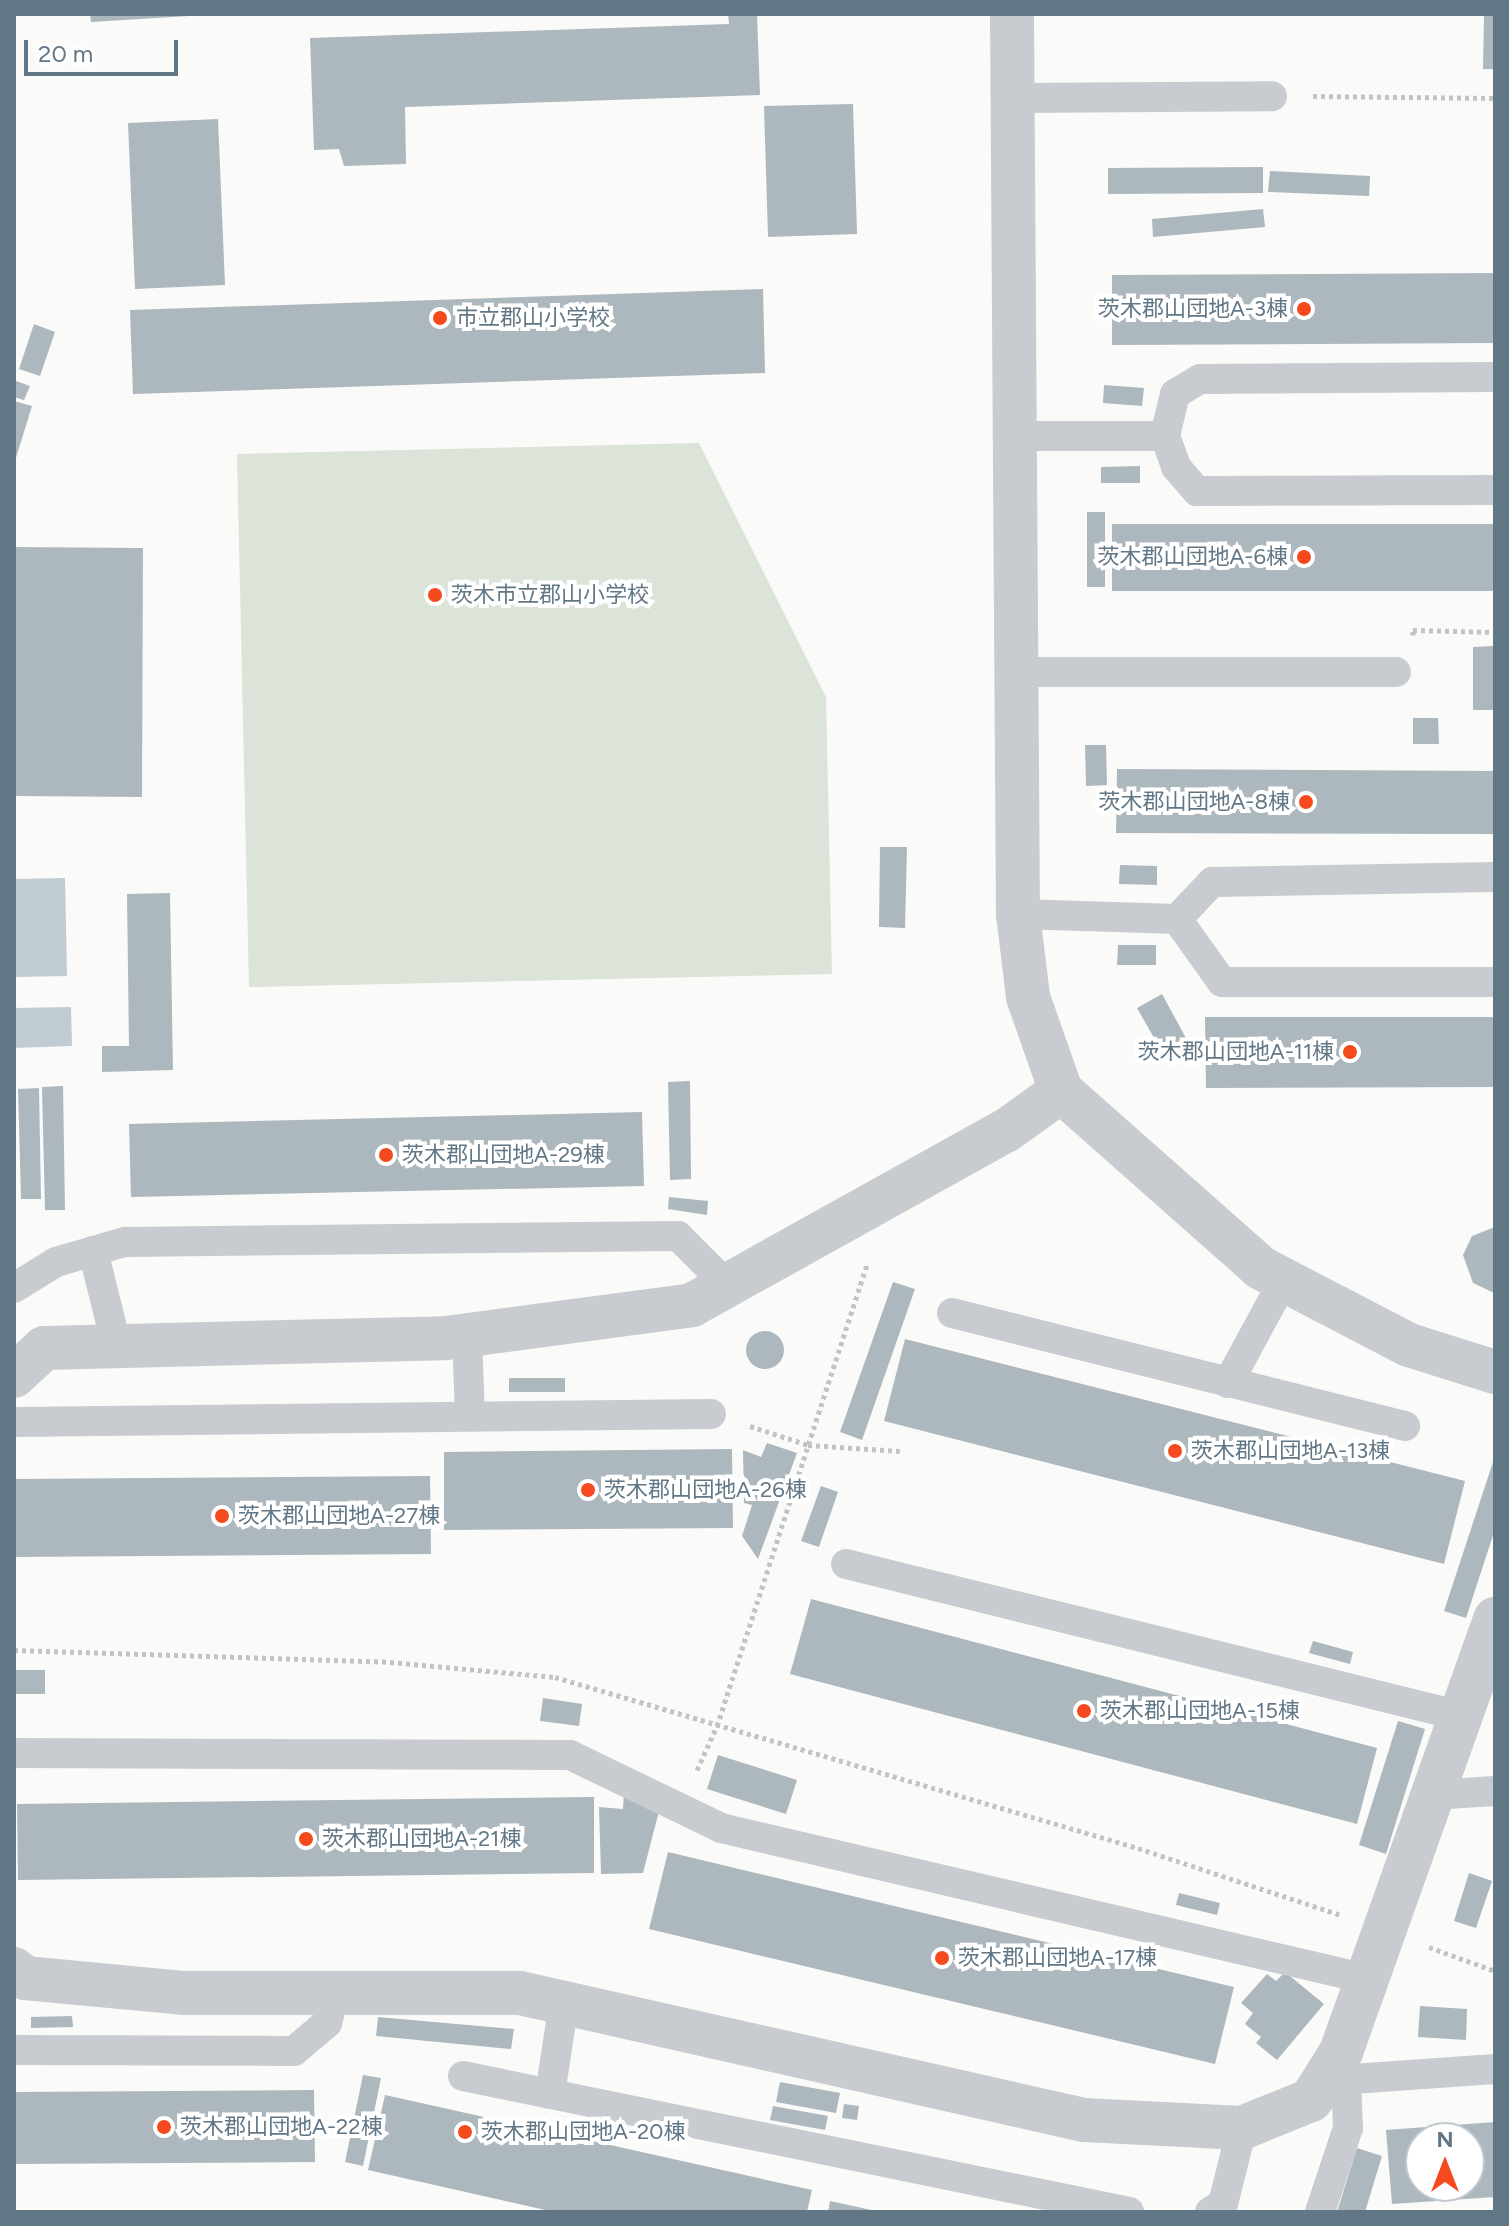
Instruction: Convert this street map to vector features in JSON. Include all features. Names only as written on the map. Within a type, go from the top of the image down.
[{"type":"street","points":[[1012,14],[1018,914],[1028,997],[1061,1091],[1261,1268],[1409,1345],[1495,1372]]},
{"type":"street","points":[[14,1376],[44,1348],[467,1335],[692,1305],[1007,1130],[1061,1091]]},
{"type":"street","points":[[14,1969],[25,1978],[185,1993],[520,1993],[1084,2120],[1242,2128],[1311,2100],[1335,2080],[1341,2052],[1495,1619]]},
{"type":"lane","points":[[1012,98],[1272,96]]},
{"type":"lane","points":[[1495,377],[1200,379],[1175,394],[1165,436],[1176,467],[1197,491],[1495,490]]},
{"type":"lane","points":[[1014,436],[1165,436]]},
{"type":"lane","points":[[1016,672],[1396,672]]},
{"type":"lane","points":[[1018,914],[1177,919],[1212,882],[1495,877]]},
{"type":"lane","points":[[1177,919],[1222,982],[1495,982]]},
{"type":"lane","points":[[14,1288],[56,1262],[125,1242],[678,1236],[728,1286]]},
{"type":"lane","points":[[93,1251],[117,1347]]},
{"type":"lane","points":[[1228,1383],[1284,1280]]},
{"type":"lane","points":[[952,1313],[1405,1426]]},
{"type":"lane","points":[[467,1335],[470,1416]]},
{"type":"lane","points":[[14,1422],[711,1414]]},
{"type":"lane","points":[[846,1564],[1461,1716]]},
{"type":"lane","points":[[14,1753],[570,1755],[721,1828],[1367,1979]]},
{"type":"lane","points":[[1432,1795],[1495,1791]]},
{"type":"lane","points":[[14,2050],[294,2051],[327,2023],[335,1993]]},
{"type":"lane","points":[[550,2094],[564,2003]]},
{"type":"lane","points":[[1320,2212],[1348,2128],[1335,2080],[1495,2069]]},
{"type":"lane","points":[[463,2076],[1129,2212]]},
{"type":"lane","points":[[1210,2212],[1223,2204],[1242,2128]]},
{"type":"path","points":[[1272,96],[1495,98]]},
{"type":"path","points":[[1396,672],[1413,671],[1413,630],[1495,632]]},
{"type":"path","points":[[680,1808],[717,1726],[890,1195]]},
{"type":"path","points":[[711,1414],[808,1445],[900,1451]]},
{"type":"path","points":[[14,1650],[390,1662],[555,1677],[1138,1848],[1385,1930],[1495,1971]]},
{"type":"shaded area","points":[[699,443],[826,697],[832,974],[249,987],[237,454]]},
{"type":"shaded area","points":[[65,878],[67,976],[14,977],[14,879]]},
{"type":"shaded area","points":[[71,1007],[72,1046],[14,1048],[14,1008]]},
{"type":"building","points":[[90,14],[189,14],[189,16],[91,22]]},
{"type":"building","points":[[728,14],[757,14],[760,95],[405,107],[406,164],[344,166],[339,149],[314,150],[310,38],[729,24]]},
{"type":"building","points":[[1484,14],[1495,14],[1495,69],[1483,69]]},
{"type":"building","points":[[853,104],[857,234],[768,237],[764,106]]},
{"type":"building","points":[[218,119],[225,285],[135,289],[128,123]]},
{"type":"building","points":[[1263,167],[1263,193],[1108,194],[1108,168]]},
{"type":"building","points":[[1270,171],[1370,176],[1369,196],[1268,192]]},
{"type":"building","points":[[1263,209],[1265,227],[1153,237],[1152,219]]},
{"type":"building","name":"茨木郡山団地A-3棟","points":[[1495,273],[1495,343],[1112,345],[1112,275]]},
{"type":"building","points":[[763,289],[765,373],[133,394],[130,310]]},
{"type":"building","points":[[34,324],[55,332],[40,376],[19,369]]},
{"type":"building","points":[[16,381],[30,386],[24,400],[14,397]]},
{"type":"building","points":[[1104,385],[1144,388],[1142,406],[1103,403]]},
{"type":"building","points":[[14,401],[32,406],[15,461],[14,461]]},
{"type":"building","points":[[1140,466],[1140,483],[1101,483],[1101,467]]},
{"type":"building","points":[[1087,512],[1105,512],[1105,587],[1087,587]]},
{"type":"building","name":"茨木郡山団地A-6棟","points":[[1112,524],[1495,524],[1495,591],[1112,591]]},
{"type":"building","points":[[14,547],[143,548],[142,797],[14,796]]},
{"type":"building","points":[[1495,646],[1495,710],[1473,710],[1473,647]]},
{"type":"building","points":[[1413,718],[1438,718],[1439,744],[1413,744]]},
{"type":"building","points":[[1085,745],[1106,745],[1107,785],[1086,786]]},
{"type":"building","name":"茨木郡山団地A-8棟","points":[[1117,769],[1495,771],[1495,834],[1116,833]]},
{"type":"building","points":[[880,847],[907,847],[905,928],[879,927]]},
{"type":"building","points":[[1120,865],[1157,866],[1157,885],[1119,884]]},
{"type":"building","points":[[170,893],[173,1070],[102,1072],[102,1046],[129,1046],[127,894]]},
{"type":"building","points":[[1118,945],[1156,945],[1156,965],[1117,965]]},
{"type":"building","points":[[1162,994],[1193,1051],[1169,1064],[1137,1008]]},
{"type":"building","name":"茨木郡山団地A-11棟","points":[[1205,1017],[1495,1017],[1495,1087],[1206,1088]]},
{"type":"building","points":[[690,1081],[691,1179],[670,1180],[668,1082]]},
{"type":"building","points":[[63,1086],[65,1210],[45,1210],[42,1087]]},
{"type":"building","points":[[39,1088],[41,1199],[21,1199],[18,1089]]},
{"type":"building","name":"茨木郡山団地A-29棟","points":[[642,1112],[644,1186],[131,1197],[129,1124]]},
{"type":"building","points":[[669,1197],[708,1201],[707,1215],[668,1209]]},
{"type":"building","points":[[1495,1227],[1495,1292],[1492,1292],[1473,1283],[1463,1255],[1472,1236]]},
{"type":"building","points":[[893,1282],[915,1289],[862,1440],[840,1432]]},
{"type":"building","points":[[765,1331],[779,1336],[784,1350],[779,1364],[765,1369],[751,1364],[746,1350],[751,1336]]},
{"type":"building","name":"茨木郡山団地A-13棟","points":[[905,1339],[1465,1481],[1444,1564],[884,1421]]},
{"type":"building","points":[[509,1378],[565,1378],[565,1392],[509,1392]]},
{"type":"building","points":[[767,1443],[797,1453],[758,1559],[742,1536],[752,1505],[744,1503],[743,1450],[761,1457]]},
{"type":"building","name":"茨木郡山団地A-26棟","points":[[732,1449],[733,1528],[444,1530],[444,1452]]},
{"type":"building","points":[[1493,1462],[1495,1529],[1466,1618],[1444,1611]]},
{"type":"building","name":"茨木郡山団地A-27棟","points":[[430,1476],[431,1554],[14,1557],[14,1479]]},
{"type":"building","points":[[821,1486],[838,1492],[819,1547],[801,1541]]},
{"type":"building","name":"茨木郡山団地A-15棟","points":[[811,1599],[1377,1748],[1357,1824],[790,1674]]},
{"type":"building","points":[[1313,1641],[1353,1652],[1350,1664],[1309,1653]]},
{"type":"building","points":[[14,1670],[45,1670],[45,1694],[14,1694]]},
{"type":"building","points":[[543,1698],[582,1704],[579,1726],[540,1721]]},
{"type":"building","points":[[1398,1721],[1425,1729],[1386,1854],[1359,1845]]},
{"type":"building","points":[[718,1755],[797,1780],[786,1814],[707,1789]]},
{"type":"building","points":[[624,1792],[659,1811],[643,1873],[601,1874],[599,1807],[623,1809]]},
{"type":"building","name":"茨木郡山団地A-21棟","points":[[594,1797],[594,1873],[18,1880],[17,1804]]},
{"type":"building","name":"茨木郡山団地A-17棟","points":[[668,1852],[1234,1987],[1215,2064],[649,1929]]},
{"type":"building","points":[[1469,1873],[1492,1881],[1476,1928],[1454,1921]]},
{"type":"building","points":[[1179,1893],[1220,1903],[1217,1915],[1176,1905]]},
{"type":"building","points":[[1285,1972],[1324,2004],[1277,2060],[1256,2043],[1261,2037],[1245,2024],[1253,2013],[1241,2003],[1267,1974],[1276,1981]]},
{"type":"building","points":[[1420,2006],[1467,2009],[1466,2040],[1418,2037]]},
{"type":"building","points":[[72,2016],[73,2027],[31,2028],[31,2017]]},
{"type":"building","points":[[378,2017],[514,2029],[511,2049],[376,2036]]},
{"type":"building","points":[[363,2075],[381,2078],[363,2166],[345,2162]]},
{"type":"building","points":[[780,2082],[840,2093],[836,2113],[776,2102]]},
{"type":"building","name":"茨木郡山団地A-22棟","points":[[314,2090],[315,2162],[14,2164],[14,2092]]},
{"type":"building","name":"茨木郡山団地A-20棟","points":[[385,2095],[812,2190],[807,2212],[554,2212],[368,2170]]},
{"type":"building","points":[[844,2104],[859,2106],[857,2120],[842,2118]]},
{"type":"building","points":[[773,2106],[828,2116],[825,2130],[770,2120]]},
{"type":"building","points":[[1495,2122],[1495,2197],[1485,2198],[1485,2123]]},
{"type":"building","points":[[1405,2129],[1405,2202],[1421,2202],[1392,2204],[1386,2130]]},
{"type":"building","points":[[1357,2148],[1382,2156],[1365,2212],[1337,2212]]},
{"type":"building","points":[[830,2201],[876,2211],[876,2212],[828,2212]]},
{"type":"place","name":"茨木郡山団地A-3棟","points":[[1304,309]]},
{"type":"place","name":"市立郡山小学校","points":[[440,318]]},
{"type":"place","name":"茨木郡山団地A-6棟","points":[[1304,557]]},
{"type":"place","name":"茨木市立郡山小学校","points":[[435,595]]},
{"type":"place","name":"茨木郡山団地A-8棟","points":[[1306,802]]},
{"type":"place","name":"茨木郡山団地A-11棟","points":[[1350,1052]]},
{"type":"place","name":"茨木郡山団地A-29棟","points":[[386,1155]]},
{"type":"place","name":"茨木郡山団地A-13棟","points":[[1175,1451]]},
{"type":"place","name":"茨木郡山団地A-26棟","points":[[588,1490]]},
{"type":"place","name":"茨木郡山団地A-27棟","points":[[222,1516]]},
{"type":"place","name":"茨木郡山団地A-15棟","points":[[1084,1711]]},
{"type":"place","name":"茨木郡山団地A-21棟","points":[[306,1839]]},
{"type":"place","name":"茨木郡山団地A-17棟","points":[[942,1958]]},
{"type":"place","name":"茨木郡山団地A-22棟","points":[[164,2127]]},
{"type":"place","name":"茨木郡山団地A-20棟","points":[[465,2132]]}]
